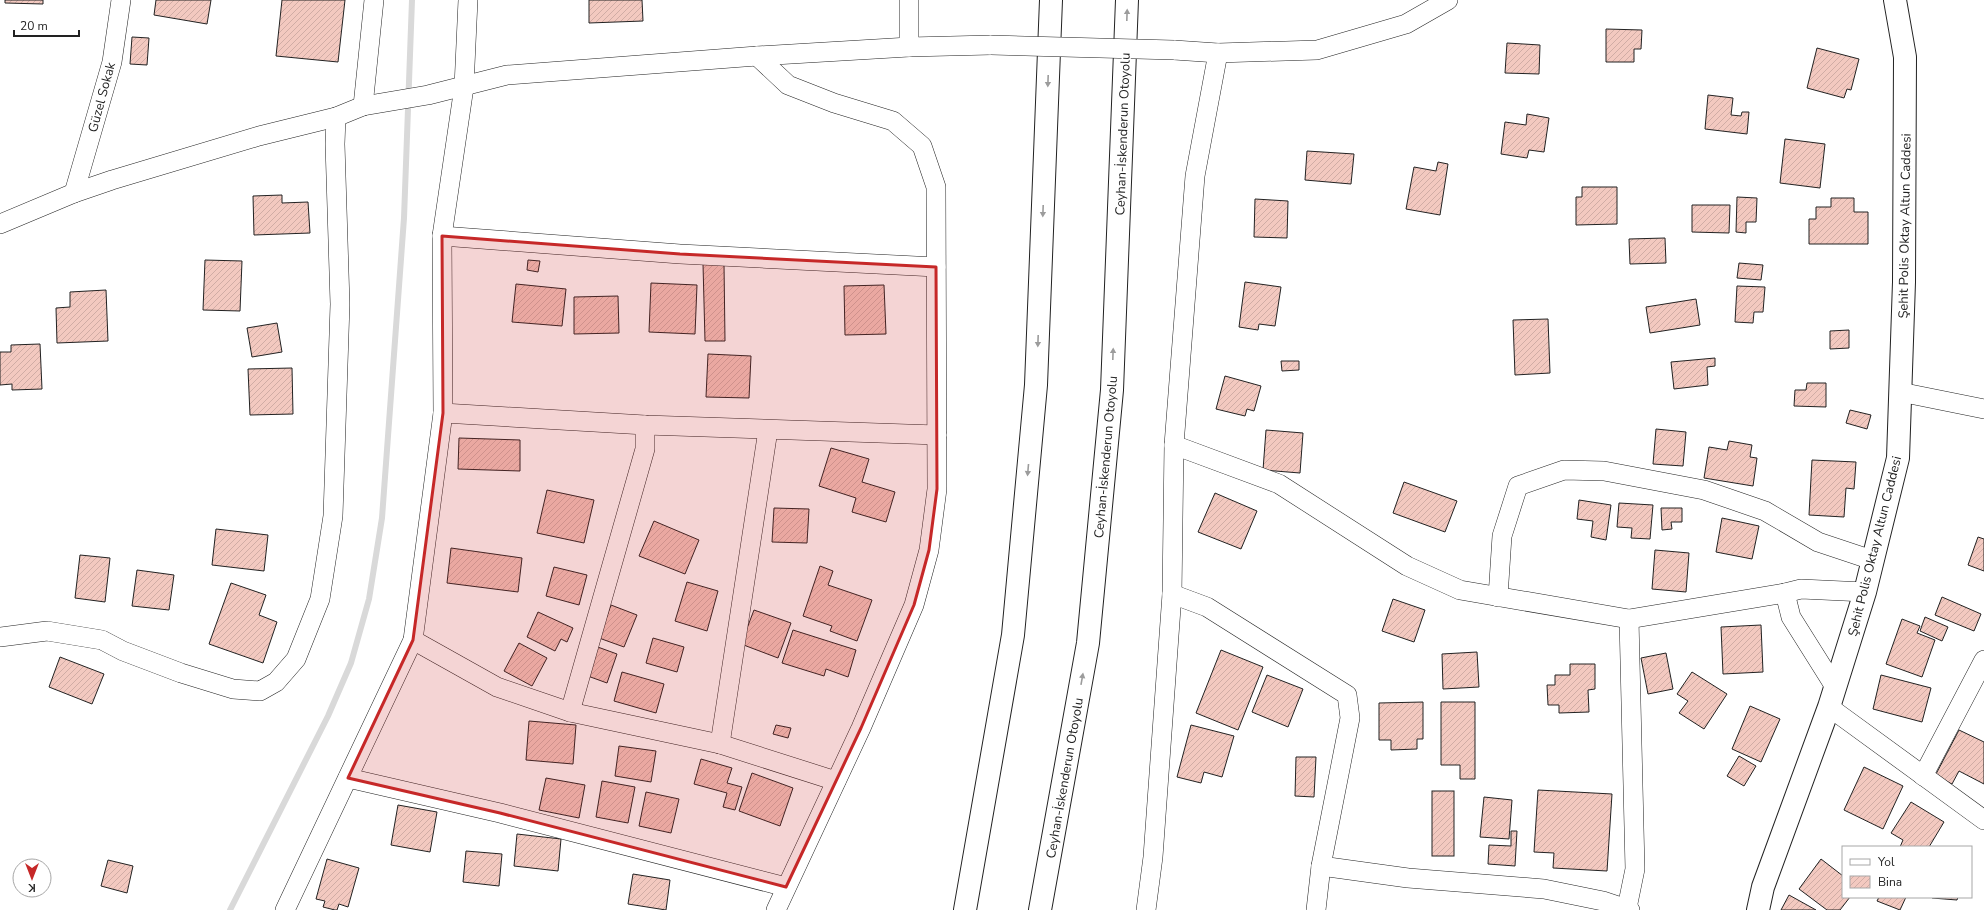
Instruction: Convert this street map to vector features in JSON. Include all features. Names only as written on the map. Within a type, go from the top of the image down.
[{"type":"main road","points":[[965,910],[1014,619],[1036,385],[1052,0]]},
{"type":"main road","name":"Ceyhan-İskenderun Otoyolu","points":[[1040,910],[1089,635],[1112,390],[1127,0]]},
{"type":"main road","name":"Şehit Polis Oktay Altun Caddesi","points":[[1758,910],[1763,887],[1832,697],[1865,592],[1898,458],[1904,282],[1905,57],[1895,0]]},
{"type":"street","name":"Güzel Sokak","points":[[74,193],[112,62],[121,0]]},
{"type":"street","points":[[363,106],[374,0]]},
{"type":"street","points":[[285,910],[413,640],[443,412],[442,236],[464,87],[468,0]]},
{"type":"street","points":[[909,0],[909,47]]},
{"type":"street","points":[[0,224],[74,193],[259,136],[336,117],[363,106],[428,95],[507,75],[757,56],[909,47],[991,45],[1174,50],[1218,53],[1317,50],[1406,24],[1445,1]]},
{"type":"street","points":[[1146,910],[1153,857],[1172,594],[1174,445],[1195,176],[1218,53]]},
{"type":"street","points":[[757,56],[788,85],[834,103],[893,121],[922,146],[936,187],[937,489],[929,550],[914,605],[861,728],[776,910]]},
{"type":"street","points":[[0,637],[47,631],[102,640],[123,651],[181,673],[240,689],[260,690],[276,682],[296,659],[320,599],[333,516],[340,304],[335,144],[336,117]]},
{"type":"street","points":[[442,236],[680,254],[936,267]]},
{"type":"street","points":[[1900,392],[1984,409]]},
{"type":"street","points":[[443,412],[645,425],[937,436]]},
{"type":"street","points":[[570,712],[645,449],[645,425]]},
{"type":"street","points":[[720,744],[768,430]]},
{"type":"street","points":[[1174,445],[1279,484],[1407,566],[1460,590],[1629,620],[1801,589],[1865,592]]},
{"type":"street","points":[[1498,597],[1502,536],[1518,486],[1564,470],[1604,471],[1704,490],[1765,511],[1818,542],[1872,560]]},
{"type":"street","points":[[1785,593],[1791,617],[1832,697],[1923,776],[1984,820]]},
{"type":"street","points":[[1172,594],[1207,607],[1347,695],[1350,718],[1321,866],[1316,910]]},
{"type":"street","points":[[1321,866],[1408,878],[1544,889],[1603,901],[1628,909],[1635,870],[1629,620]]},
{"type":"street","points":[[413,640],[497,687],[570,712],[720,744],[836,780]]},
{"type":"street","points":[[1923,776],[1984,660]]},
{"type":"street","points":[[348,778],[500,813],[786,887]]},
{"type":"highlighted area","points":[[442,236],[680,254],[936,267],[937,489],[929,550],[914,605],[861,728],[786,887],[500,813],[348,778],[413,640],[443,413]]},
{"type":"building","points":[[5,0],[43,0],[43,4],[5,3]]},
{"type":"building","points":[[156,0],[211,0],[207,24],[154,15]]},
{"type":"building","points":[[282,0],[345,0],[338,62],[276,56]]},
{"type":"building","points":[[589,0],[642,0],[643,21],[589,23]]},
{"type":"building","points":[[1606,29],[1642,30],[1641,49],[1634,49],[1634,62],[1606,62]]},
{"type":"building","points":[[132,37],[149,38],[147,65],[130,64]]},
{"type":"building","points":[[1507,43],[1540,45],[1539,74],[1505,73]]},
{"type":"building","points":[[1817,48],[1859,59],[1851,90],[1847,89],[1844,98],[1807,88]]},
{"type":"building","points":[[1708,95],[1733,98],[1731,115],[1741,116],[1742,112],[1749,112],[1747,134],[1705,129]]},
{"type":"building","points":[[1527,114],[1549,118],[1544,152],[1529,150],[1527,158],[1501,154],[1505,122],[1526,125]]},
{"type":"building","points":[[1785,139],[1825,144],[1820,188],[1780,183]]},
{"type":"building","points":[[1307,151],[1354,154],[1351,184],[1305,180]]},
{"type":"building","points":[[1438,162],[1448,164],[1440,215],[1406,209],[1414,167],[1436,171]]},
{"type":"building","points":[[1582,187],[1617,187],[1617,224],[1576,225],[1576,197],[1582,197]]},
{"type":"building","points":[[282,195],[282,203],[308,202],[310,233],[254,235],[253,196]]},
{"type":"building","points":[[1737,197],[1757,198],[1756,222],[1746,222],[1746,233],[1736,232]]},
{"type":"building","points":[[1831,198],[1854,198],[1854,212],[1868,212],[1868,244],[1809,244],[1809,219],[1816,219],[1816,207],[1831,207]]},
{"type":"building","points":[[1255,199],[1288,201],[1287,238],[1254,237]]},
{"type":"building","points":[[1692,205],[1730,205],[1729,233],[1692,232]]},
{"type":"building","points":[[1665,238],[1666,263],[1630,264],[1629,239]]},
{"type":"building","points":[[205,260],[242,261],[240,311],[203,310]]},
{"type":"building","points":[[528,260],[540,261],[538,272],[527,270]]},
{"type":"building","points":[[1739,263],[1763,265],[1761,280],[1737,278]]},
{"type":"building","points":[[703,264],[724,264],[725,341],[705,341]]},
{"type":"building","points":[[1245,282],[1281,287],[1275,326],[1259,324],[1258,330],[1239,327]]},
{"type":"building","points":[[651,283],[697,285],[695,334],[649,332]]},
{"type":"building","points":[[516,284],[566,289],[562,326],[512,322]]},
{"type":"building","points":[[884,285],[886,334],[845,335],[844,286]]},
{"type":"building","points":[[1737,286],[1765,287],[1763,312],[1754,312],[1753,323],[1735,322]]},
{"type":"building","points":[[106,290],[108,341],[57,343],[56,308],[70,307],[70,292]]},
{"type":"building","points":[[618,296],[619,333],[574,334],[574,297]]},
{"type":"building","points":[[1696,299],[1700,325],[1650,333],[1646,307]]},
{"type":"building","points":[[1548,319],[1550,373],[1515,375],[1513,320]]},
{"type":"building","points":[[277,323],[282,352],[252,357],[247,328]]},
{"type":"building","points":[[1849,330],[1849,348],[1830,349],[1830,331]]},
{"type":"building","points":[[40,344],[42,389],[12,390],[12,384],[0,385],[0,352],[11,352],[11,345]]},
{"type":"building","points":[[708,354],[751,356],[749,398],[706,397]]},
{"type":"building","points":[[1715,358],[1715,366],[1707,367],[1708,385],[1674,389],[1671,362]]},
{"type":"building","points":[[1281,361],[1299,361],[1299,370],[1282,371]]},
{"type":"building","points":[[292,368],[293,414],[250,415],[248,369]]},
{"type":"building","points":[[1225,376],[1261,386],[1254,411],[1247,409],[1245,416],[1216,409]]},
{"type":"building","points":[[1807,383],[1826,383],[1826,407],[1794,406],[1795,390],[1806,390]]},
{"type":"building","points":[[1850,410],[1871,415],[1867,429],[1846,423]]},
{"type":"building","points":[[1656,429],[1686,432],[1683,466],[1653,464]]},
{"type":"building","points":[[1266,430],[1303,433],[1300,473],[1263,470]]},
{"type":"building","points":[[459,438],[520,440],[520,471],[458,469]]},
{"type":"building","points":[[1729,441],[1752,445],[1750,457],[1757,458],[1753,486],[1704,478],[1709,447],[1727,450]]},
{"type":"building","points":[[831,448],[869,459],[862,482],[895,492],[886,522],[852,512],[856,498],[819,486]]},
{"type":"building","points":[[1812,460],[1856,462],[1854,489],[1846,488],[1844,517],[1809,515]]},
{"type":"building","points":[[1404,482],[1457,501],[1445,532],[1393,513]]},
{"type":"building","points":[[547,490],[594,500],[584,543],[537,533]]},
{"type":"building","points":[[1215,493],[1257,511],[1241,549],[1198,532]]},
{"type":"building","points":[[1579,500],[1611,505],[1606,540],[1591,537],[1593,521],[1577,519]]},
{"type":"building","points":[[1619,503],[1653,505],[1650,539],[1631,538],[1632,528],[1617,527]]},
{"type":"building","points":[[774,508],[809,509],[807,543],[772,542]]},
{"type":"building","points":[[1661,508],[1682,508],[1682,522],[1671,522],[1672,529],[1662,530]]},
{"type":"building","points":[[1722,518],[1759,526],[1752,559],[1716,552]]},
{"type":"building","points":[[654,521],[699,540],[685,574],[639,556]]},
{"type":"building","points":[[216,529],[268,535],[264,571],[212,565]]},
{"type":"building","points":[[1978,537],[1984,539],[1984,571],[1968,565]]},
{"type":"building","points":[[451,548],[522,558],[518,592],[447,583]]},
{"type":"building","points":[[1655,550],[1689,553],[1686,592],[1652,589]]},
{"type":"building","points":[[80,555],[110,558],[105,602],[75,598]]},
{"type":"building","points":[[820,566],[833,571],[828,585],[872,600],[857,641],[830,631],[832,626],[803,616]]},
{"type":"building","points":[[554,567],[587,575],[579,605],[546,596]]},
{"type":"building","points":[[137,570],[174,575],[169,610],[132,606]]},
{"type":"building","points":[[687,582],[718,591],[707,631],[675,621]]},
{"type":"building","points":[[231,583],[266,595],[259,615],[277,622],[263,663],[209,644]]},
{"type":"building","points":[[1942,597],[1981,614],[1974,631],[1935,615]]},
{"type":"building","points":[[1393,599],[1425,610],[1414,642],[1382,631]]},
{"type":"building","points":[[611,605],[637,615],[624,647],[599,638]]},
{"type":"building","points":[[754,610],[791,623],[778,658],[741,644]]},
{"type":"building","points":[[538,612],[573,628],[567,642],[561,639],[555,651],[527,637]]},
{"type":"building","points":[[1925,617],[1948,627],[1942,641],[1920,631]]},
{"type":"building","points":[[1902,619],[1920,626],[1917,633],[1935,640],[1922,677],[1886,664]]},
{"type":"building","points":[[1761,625],[1763,672],[1723,674],[1721,627]]},
{"type":"building","points":[[793,630],[856,650],[848,677],[826,669],[824,676],[782,663]]},
{"type":"building","points":[[653,638],[684,647],[677,672],[646,663]]},
{"type":"building","points":[[519,643],[547,658],[532,686],[504,671]]},
{"type":"building","points":[[595,646],[617,654],[607,683],[585,675]]},
{"type":"building","points":[[1221,650],[1263,667],[1238,730],[1196,713]]},
{"type":"building","points":[[1477,652],[1479,687],[1443,689],[1442,654]]},
{"type":"building","points":[[1666,653],[1673,689],[1648,694],[1641,658]]},
{"type":"building","points":[[60,657],[104,674],[92,704],[49,687]]},
{"type":"building","points":[[1570,664],[1595,664],[1595,689],[1588,690],[1589,712],[1559,713],[1559,705],[1548,705],[1547,685],[1555,685],[1555,675],[1570,675]]},
{"type":"building","points":[[622,672],[664,684],[656,713],[614,701]]},
{"type":"building","points":[[1692,672],[1727,694],[1704,729],[1679,713],[1688,701],[1677,694]]},
{"type":"building","points":[[1267,675],[1303,689],[1288,727],[1252,712]]},
{"type":"building","points":[[1881,675],[1931,688],[1922,722],[1873,709]]},
{"type":"building","points":[[1423,702],[1423,739],[1417,739],[1417,749],[1391,750],[1391,740],[1379,740],[1379,703]]},
{"type":"building","points":[[1441,702],[1475,702],[1475,779],[1460,779],[1460,765],[1441,765]]},
{"type":"building","points":[[1750,706],[1780,719],[1761,762],[1732,749]]},
{"type":"building","points":[[529,721],[576,725],[573,764],[526,760]]},
{"type":"building","points":[[776,725],[791,728],[788,738],[773,734]]},
{"type":"building","points":[[1191,725],[1234,736],[1222,777],[1204,772],[1201,783],[1177,777]]},
{"type":"building","points":[[1959,730],[1984,742],[1984,784],[1959,771],[1952,784],[1935,776]]},
{"type":"building","points":[[619,746],[656,751],[651,782],[615,776]]},
{"type":"building","points":[[1739,756],[1756,766],[1744,786],[1727,776]]},
{"type":"building","points":[[1296,757],[1316,757],[1314,797],[1295,796]]},
{"type":"building","points":[[701,759],[732,768],[727,783],[742,787],[735,810],[723,807],[727,793],[694,784]]},
{"type":"building","points":[[1864,767],[1903,786],[1883,829],[1844,810]]},
{"type":"building","points":[[752,773],[793,788],[780,826],[739,811]]},
{"type":"building","points":[[546,778],[585,785],[579,818],[539,810]]},
{"type":"building","points":[[602,781],[635,787],[628,823],[596,817]]},
{"type":"building","points":[[1538,790],[1612,794],[1607,871],[1553,868],[1554,853],[1534,852]]},
{"type":"building","points":[[1432,791],[1454,791],[1454,856],[1432,856]]},
{"type":"building","points":[[646,792],[679,799],[671,833],[639,826]]},
{"type":"building","points":[[1484,797],[1512,800],[1509,839],[1480,837]]},
{"type":"building","points":[[1911,802],[1944,822],[1930,846],[1900,846],[1903,840],[1891,833]]},
{"type":"building","points":[[398,805],[437,812],[430,852],[391,845]]},
{"type":"building","points":[[1511,831],[1517,831],[1515,866],[1488,864],[1489,845],[1511,846]]},
{"type":"building","points":[[517,834],[561,839],[558,871],[514,866]]},
{"type":"building","points":[[466,851],[502,854],[499,886],[463,882]]},
{"type":"building","points":[[327,859],[359,868],[348,907],[339,904],[337,910],[335,910],[323,907],[325,901],[316,899]]},
{"type":"building","points":[[1821,859],[1842,875],[1842,898],[1849,898],[1840,910],[1827,910],[1799,889]]},
{"type":"building","points":[[108,860],[133,866],[127,893],[101,886]]},
{"type":"building","points":[[633,874],[670,880],[666,910],[628,904]]},
{"type":"building","points":[[1789,895],[1816,910],[1781,910]]},
{"type":"building","points":[[1878,898],[1906,898],[1900,910],[1877,901]]},
{"type":"building","points":[[1932,898],[1958,898],[1957,900]]},
{"type":"waterway","points":[[230,910],[328,716],[351,663],[369,599],[382,518],[404,218],[412,0]]}]
